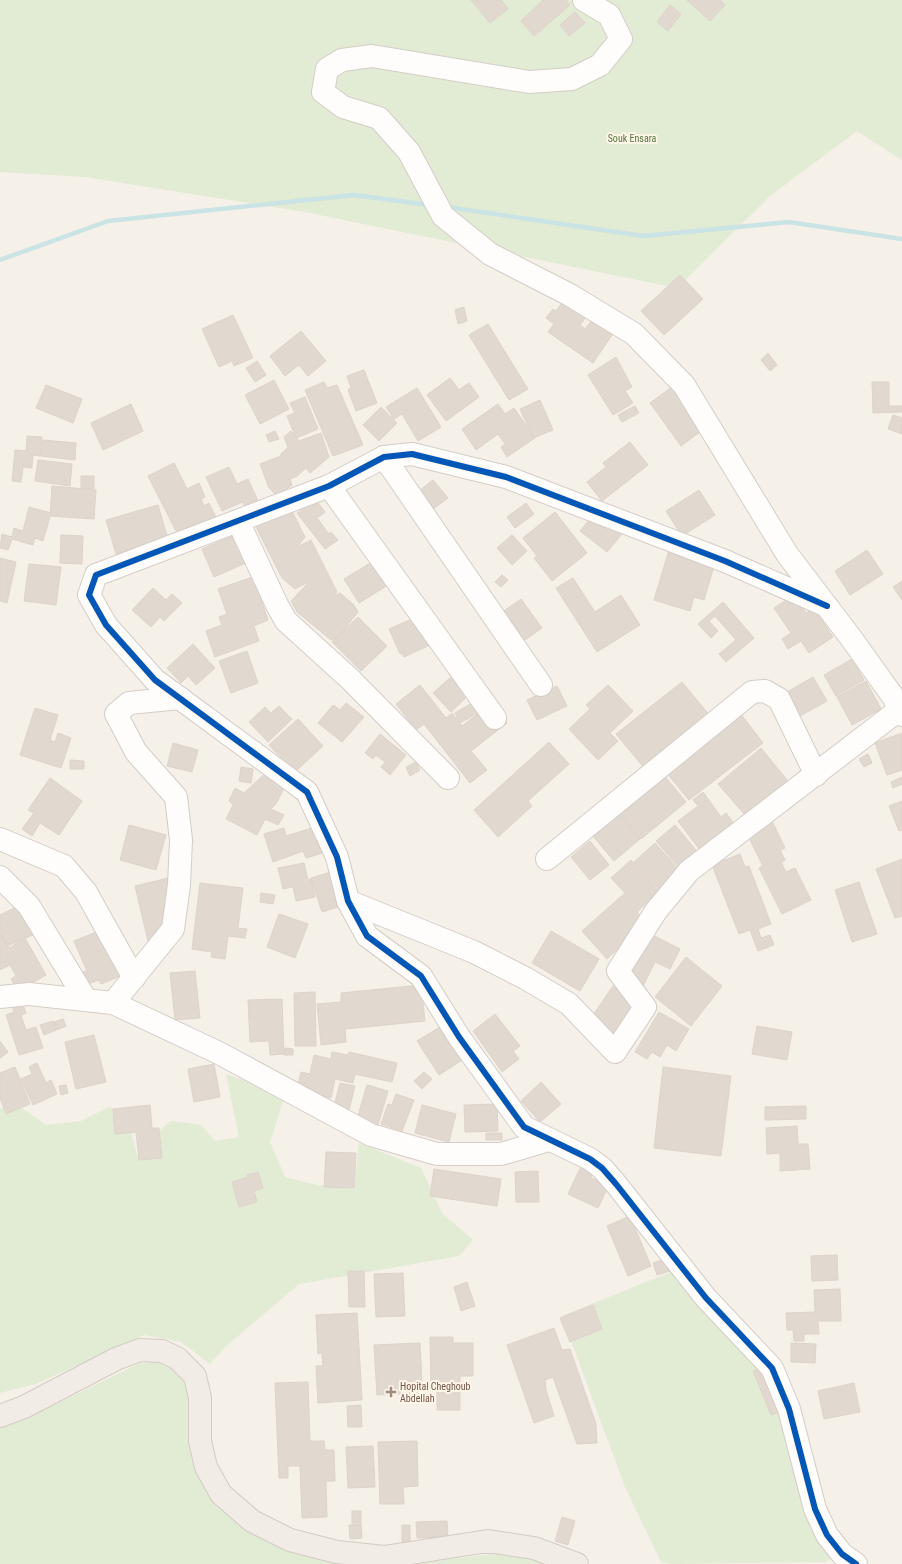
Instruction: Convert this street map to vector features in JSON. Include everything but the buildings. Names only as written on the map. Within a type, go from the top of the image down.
[{"type":"main road","points":[[0,1416],[24,1407],[116,1359],[140,1350],[162,1351],[177,1358],[195,1376],[200,1398],[200,1441],[206,1467],[221,1494],[252,1521],[290,1540],[337,1552],[384,1557],[488,1541],[534,1548],[577,1564]]},
{"type":"street","points":[[348,901],[474,952],[525,978],[569,1004],[615,1052],[645,1007],[618,971],[656,911],[689,871],[901,713],[894,698],[787,554],[684,385],[634,334],[570,295],[490,254],[443,216],[409,152],[379,118],[343,107],[323,92],[327,69],[342,60],[372,56],[529,82],[572,79],[600,64],[621,39],[609,15],[584,0]]},
{"type":"street","points":[[827,606],[725,561],[506,477],[412,454],[384,457],[329,486],[96,575],[89,595],[106,625],[155,680],[307,792],[337,857],[348,901],[367,936],[421,976],[459,1037],[524,1127],[590,1159],[602,1168],[706,1298],[772,1368],[789,1409],[816,1509],[827,1536],[842,1554],[856,1564]]},
{"type":"street","points":[[384,457],[541,685]]},
{"type":"street","points":[[329,486],[495,718]]},
{"type":"street","points":[[238,522],[286,621],[350,679],[448,778]]},
{"type":"street","points":[[547,859],[752,692],[765,691],[779,699],[816,775]]},
{"type":"street","points":[[113,1003],[173,929],[179,885],[181,840],[176,797],[136,752],[116,714],[130,703],[180,698]]},
{"type":"street","points":[[2,846],[64,866],[86,892],[134,978]]},
{"type":"street","points":[[0,877],[30,906],[86,1000]]},
{"type":"street","points":[[0,997],[29,994],[113,1003],[219,1053],[371,1135],[437,1154],[501,1154],[549,1140]]},
{"type":"green space","name":"Souk Ensara","points":[[0,0],[902,0],[902,160],[857,131],[770,196],[677,288],[305,212],[85,177],[0,172]]},
{"type":"green space","points":[[226,1074],[264,1087],[283,1101],[270,1142],[285,1177],[316,1185],[354,1189],[359,1143],[421,1168],[442,1213],[473,1240],[459,1256],[299,1284],[224,1348],[210,1364],[181,1342],[144,1335],[36,1384],[0,1393],[0,1108],[22,1108],[46,1125],[81,1121],[109,1107],[127,1116],[137,1156],[161,1154],[158,1132],[171,1121],[201,1125],[215,1141],[239,1137]]},
{"type":"green space","points":[[681,1268],[771,1372],[841,1550],[826,1562],[671,1564],[661,1562],[625,1487],[562,1316]]},
{"type":"green space","points":[[168,1360],[184,1366],[204,1467],[259,1535],[291,1552],[341,1563],[374,1564],[0,1564],[0,1422],[54,1405],[140,1363]]},
{"type":"green space","points":[[501,1553],[560,1564],[399,1564],[418,1563]]},
{"type":"waterway","points":[[0,260],[108,221],[354,195],[429,205]]},
{"type":"waterway","points":[[447,207],[643,236],[789,222],[902,239]]},
{"type":"cycle path","points":[[827,606],[725,561],[506,477],[412,454],[384,457],[329,486],[96,575],[89,595],[106,625],[155,680],[307,792],[337,857],[348,901],[367,936],[421,976],[459,1037],[524,1127],[590,1159],[602,1168],[706,1298],[772,1368],[789,1409],[815,1509],[827,1535],[842,1554],[856,1564]]},
{"type":"place","name":"Hopital Cheghoub Abdellah","points":[[391,1392]]}]
